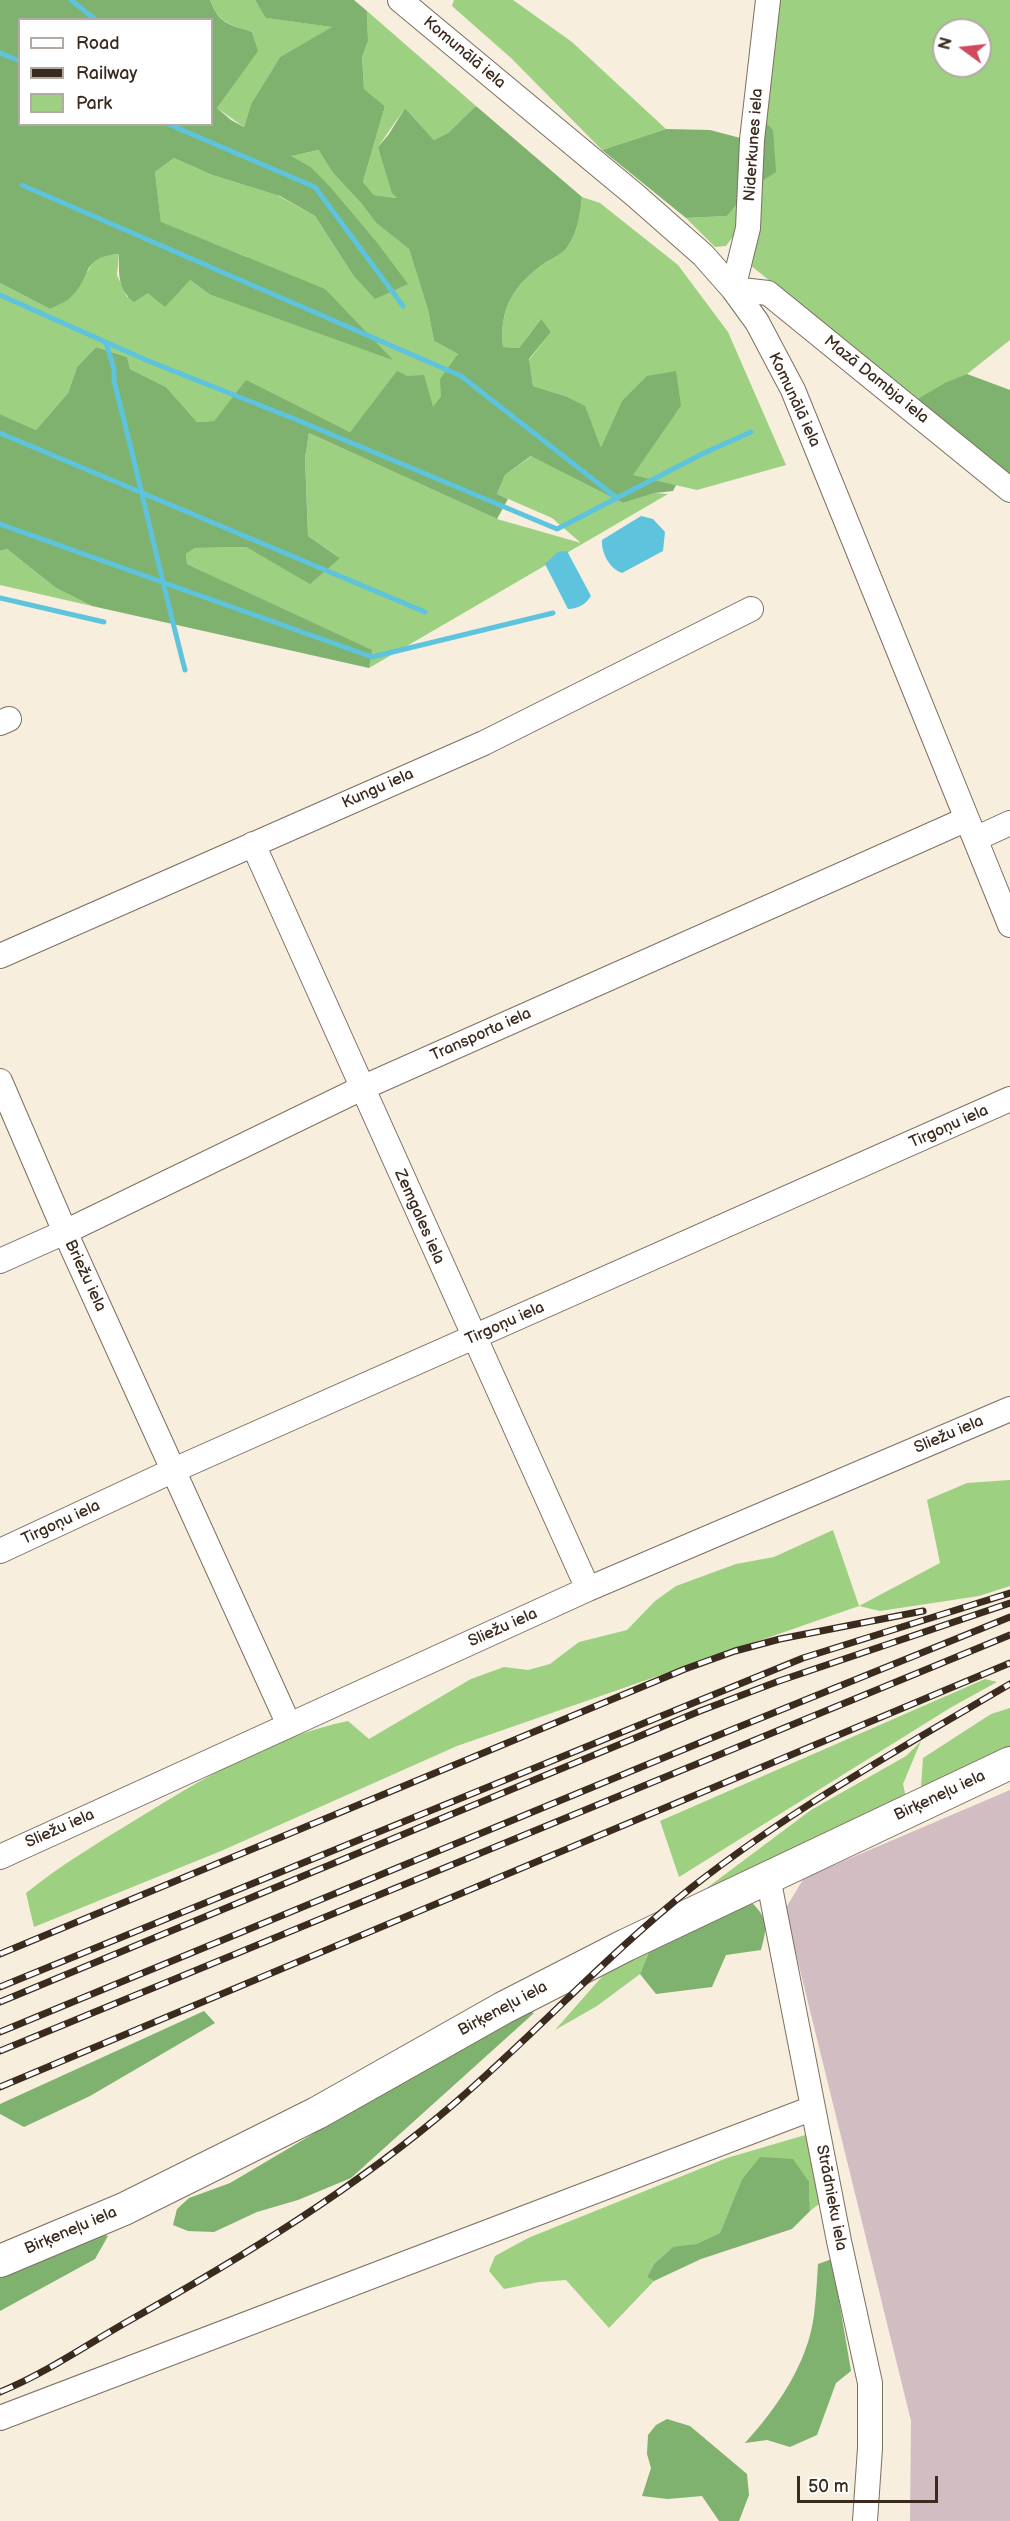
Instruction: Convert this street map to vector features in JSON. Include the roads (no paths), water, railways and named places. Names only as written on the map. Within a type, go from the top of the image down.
[{"type":"main road","name":"Birķeneļu iela","points":[[0,2261],[124,2209],[307,2118],[503,2008],[626,1945],[1010,1763]]},
{"type":"street","name":"Komunālā iela","points":[[400,0],[636,196],[703,255],[733,289],[757,322],[793,390],[1010,925]]},
{"type":"street","name":"Niderkunes iela","points":[[733,289],[748,228],[752,140],[768,0]]},
{"type":"street","name":"Mazā Dambja iela","points":[[733,289],[768,293],[1010,490]]},
{"type":"street","name":"Kungu iela","points":[[0,956],[484,743],[751,609]]},
{"type":"street","name":"Transporta iela","points":[[0,1261],[65,1232],[362,1088],[971,829],[1010,823]]},
{"type":"street","name":"Zemgales iela","points":[[253,844],[588,1589]]},
{"type":"street","name":"Briežu iela","points":[[0,1081],[65,1232],[289,1725]]},
{"type":"street","name":"Tirgoņu iela","points":[[0,1551],[174,1470],[1010,1099]]},
{"type":"street","name":"Sliežu iela","points":[[0,1857],[588,1589],[1010,1409]]},
{"type":"street","name":"Strādnieku iela","points":[[768,1877],[870,2383],[870,2448],[865,2521]]},
{"type":"street","points":[[0,2418],[813,2108]]},
{"type":"water","points":[[641,516],[653,519],[665,532],[663,551],[622,573],[607,560],[602,540]]},
{"type":"water","points":[[567,551],[591,596],[581,606],[568,609],[545,564],[558,552]]},
{"type":"waterway","points":[[71,0],[94,18]]},
{"type":"waterway","points":[[0,53],[18,60]]},
{"type":"waterway","points":[[173,126],[315,187],[403,306]]},
{"type":"waterway","points":[[22,185],[461,376],[617,498]]},
{"type":"waterway","points":[[0,295],[146,360],[297,420],[557,529],[702,454],[751,432]]},
{"type":"waterway","points":[[106,343],[185,670]]},
{"type":"waterway","points":[[0,433],[425,612]]},
{"type":"waterway","points":[[0,524],[372,657],[553,613]]},
{"type":"waterway","points":[[0,598],[104,622]]},
{"type":"railway","points":[[0,1987],[803,1658],[1010,1593]]},
{"type":"railway","points":[[0,2002],[700,1711],[779,1681],[1010,1603]]},
{"type":"railway","points":[[0,1954],[685,1669],[735,1651],[780,1639],[923,1611]]},
{"type":"railway","points":[[0,2032],[1010,1617]]},
{"type":"railway","points":[[0,2051],[1010,1635]]},
{"type":"railway","points":[[0,2087],[1010,1663]]},
{"type":"railway","points":[[0,2392],[48,2368],[211,2273],[337,2193],[418,2134],[456,2102],[660,1913],[729,1859],[847,1781],[1010,1684]]}]
